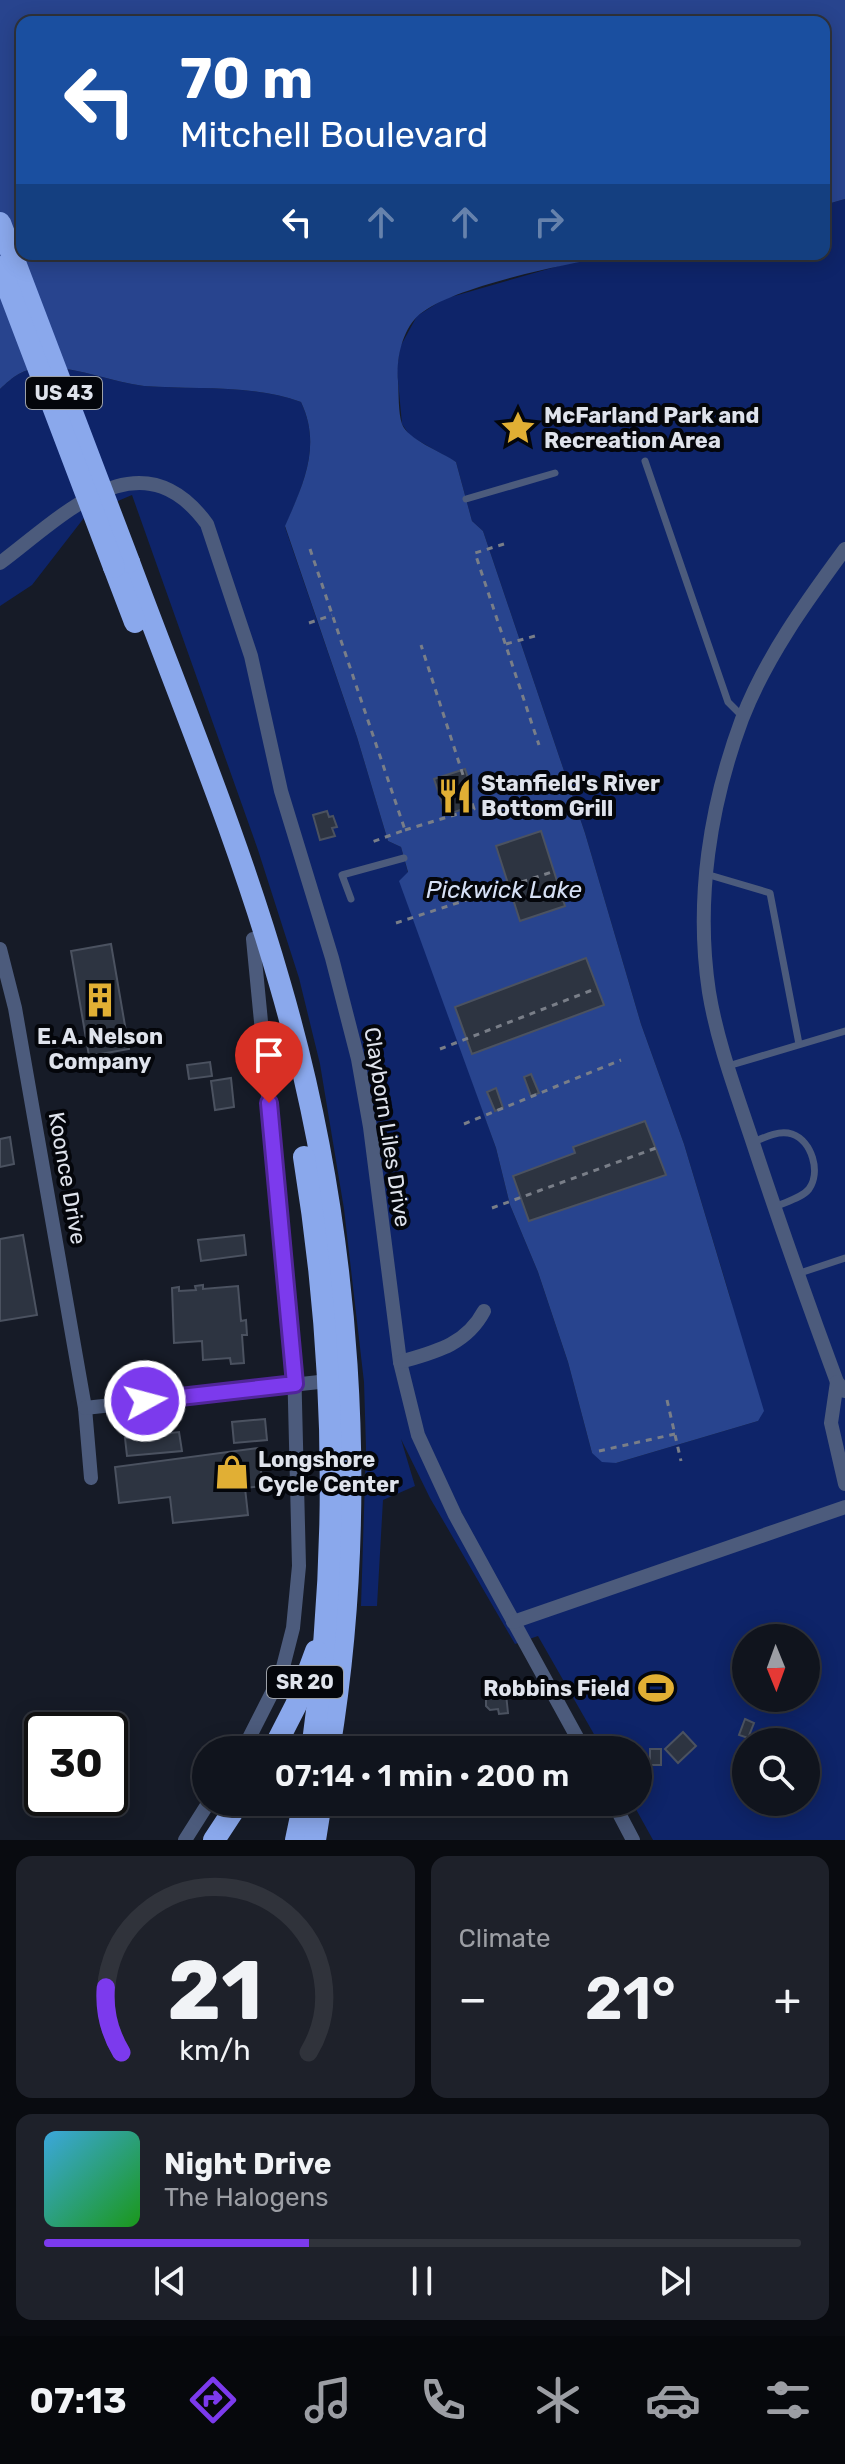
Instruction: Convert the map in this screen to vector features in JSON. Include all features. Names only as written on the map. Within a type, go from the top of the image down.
[{"type":"highway","name":"US 43","points":[[0,223],[253,939],[290,1082],[305,1158],[322,1279],[332,1469],[328,1611],[314,1736]]},
{"type":"highway","name":"US 43","points":[[0,267],[250,886],[290,1019],[325,1190],[340,1312],[349,1467],[347,1570],[330,1736]]},
{"type":"highway","name":"SR 20","points":[[280,1736],[296,1705],[328,1611]]},
{"type":"highway","points":[[214,1840],[230,1816]]},
{"type":"highway","points":[[296,1840],[301,1816]]},
{"type":"highway","points":[[315,1840],[319,1816]]},
{"type":"street","name":"Clayborn Liles Drive","points":[[0,563],[66,510],[118,484],[135,482],[170,491],[197,511],[207,524],[251,656],[281,791],[324,931],[358,1059],[370,1127],[400,1362],[424,1452],[576,1736]]},
{"type":"street","points":[[845,549],[795,617],[743,717],[723,780],[704,901],[709,992],[728,1066],[797,1274],[842,1384],[831,1423],[845,1484]]},
{"type":"street","points":[[250,1736],[281,1675],[293,1628],[299,1566],[295,1384],[253,939]]},
{"type":"street","name":"Koonce Drive","points":[[1,952],[15,1008],[85,1408],[91,1478]]},
{"type":"street","points":[[400,1362],[450,1347],[476,1326],[484,1311]]},
{"type":"street","points":[[85,1408],[328,1381]]},
{"type":"street","points":[[513,1622],[845,1507]]},
{"type":"street","points":[[299,1566],[329,1568]]},
{"type":"street","points":[[185,1840],[200,1816]]},
{"type":"street","points":[[620,1816],[633,1840]]},
{"type":"lane","points":[[645,461],[728,702],[743,717]]},
{"type":"lane","points":[[466,499],[555,473]]},
{"type":"lane","points":[[351,899],[342,875],[404,858]]},
{"type":"lane","points":[[706,874],[770,893],[799,1044]]},
{"type":"lane","points":[[728,1066],[845,1031]]},
{"type":"lane","points":[[753,1142],[775,1134],[792,1134],[806,1144],[813,1157],[815,1176],[808,1191],[773,1207]]},
{"type":"lane","points":[[797,1274],[845,1258]]},
{"type":"path","points":[[504,544],[475,553],[539,745]]},
{"type":"path","points":[[310,549],[405,830]]},
{"type":"path","points":[[309,623],[332,615]]},
{"type":"path","points":[[506,644],[535,636]]},
{"type":"path","points":[[369,843],[474,809],[421,645]]},
{"type":"path","points":[[396,923],[555,871]]},
{"type":"path","points":[[440,1049],[595,989]]},
{"type":"path","points":[[464,1124],[621,1060]]},
{"type":"path","points":[[492,1208],[656,1148]]},
{"type":"path","points":[[667,1400],[681,1461]]},
{"type":"path","points":[[599,1451],[675,1434]]},
{"type":"shaded area","points":[[845,199],[845,1840],[653,1840],[640,1816],[652,1816],[652,1736],[595,1736],[538,1636],[515,1644],[430,1498],[401,1439],[415,1486],[383,1500],[377,1606],[361,1606],[366,1448],[364,1382],[344,1209],[320,1064],[299,978],[258,850],[132,495],[87,514],[32,585],[0,606],[0,389],[14,377],[35,368],[55,368],[144,386],[244,390],[301,402],[310,434],[310,450],[304,481],[285,527],[357,737],[388,841],[401,847],[440,990],[496,1148],[510,1205],[538,1272],[568,1362],[592,1453],[616,1463],[758,1421],[730,1297],[684,1144],[641,1024],[585,833],[483,531],[472,521],[456,462],[410,436],[402,424],[397,370],[400,347],[417,316],[444,299],[580,260],[830,260],[830,203]]},
{"type":"water","name":"Pickwick Lake","points":[[0,0],[845,0],[845,199],[830,203],[830,16],[16,16],[16,260],[593,260],[489,284],[437,303],[420,314],[409,328],[399,354],[400,414],[405,430],[456,462],[472,521],[483,531],[585,833],[641,1024],[684,1144],[764,1411],[758,1421],[616,1463],[602,1462],[592,1453],[568,1362],[538,1272],[510,1205],[496,1148],[399,881],[408,872],[401,847],[388,841],[357,737],[285,526],[304,480],[310,450],[307,418],[301,402],[244,390],[144,386],[55,368],[24,371],[0,389]]},
{"type":"building","name":"Stanfield's River Bottom Grill","points":[[465,769],[472,790],[468,791],[469,807],[446,815],[434,779]]},
{"type":"building","points":[[327,811],[329,817],[333,816],[337,827],[332,828],[335,836],[320,840],[313,815]]},
{"type":"building","points":[[541,831],[565,906],[520,921],[496,846]]},
{"type":"building","name":"E. A. Nelson Company","points":[[111,944],[129,1049],[89,1056],[71,951]]},
{"type":"building","points":[[586,958],[604,1005],[472,1054],[455,1007]]},
{"type":"building","points":[[210,1062],[212,1076],[189,1079],[187,1065]]},
{"type":"building","points":[[531,1074],[539,1093],[531,1096],[524,1077]]},
{"type":"building","points":[[231,1078],[234,1107],[215,1110],[211,1081]]},
{"type":"building","points":[[496,1088],[503,1108],[495,1111],[487,1092]]},
{"type":"building","points":[[645,1121],[666,1175],[529,1221],[513,1176],[575,1153],[573,1147]]},
{"type":"building","points":[[10,1137],[14,1164],[0,1167],[0,1139]]},
{"type":"building","points":[[23,1235],[37,1315],[0,1321],[0,1239]]},
{"type":"building","points":[[244,1235],[246,1255],[201,1261],[198,1240]]},
{"type":"building","points":[[203,1285],[203,1289],[238,1286],[241,1321],[246,1320],[247,1335],[242,1335],[244,1363],[231,1364],[230,1358],[203,1360],[202,1341],[174,1343],[172,1288],[179,1287],[179,1291],[196,1290],[195,1286]]},
{"type":"building","points":[[265,1419],[267,1440],[234,1443],[232,1422]]},
{"type":"building","points":[[179,1432],[182,1451],[127,1456],[125,1438]]},
{"type":"building","points":[[258,1448],[263,1486],[245,1488],[248,1515],[173,1523],[170,1497],[119,1503],[115,1467]]},
{"type":"building","points":[[505,1684],[508,1713],[499,1714],[498,1709],[490,1710],[486,1706],[486,1698],[492,1694],[491,1685]]},
{"type":"building","points":[[745,1719],[754,1723],[752,1728],[742,1728]]},
{"type":"building","points":[[683,1732],[696,1746],[678,1763],[665,1749]]},
{"type":"building","points":[[652,1749],[661,1749],[661,1765],[652,1765]]},
{"type":"place","name":"McFarland Park and Recreation Area","points":[[518,428]]},
{"type":"place","name":"Stanfield's River Bottom Grill","points":[[455,796]]},
{"type":"place","name":"E. A. Nelson Company","points":[[100,1000]]},
{"type":"place","name":"Longshore Cycle Center","points":[[232,1472]]},
{"type":"place","name":"Robbins Field","points":[[656,1688]]},
{"type":"route","points":[[145,1401],[295,1384],[269,1103]]}]
